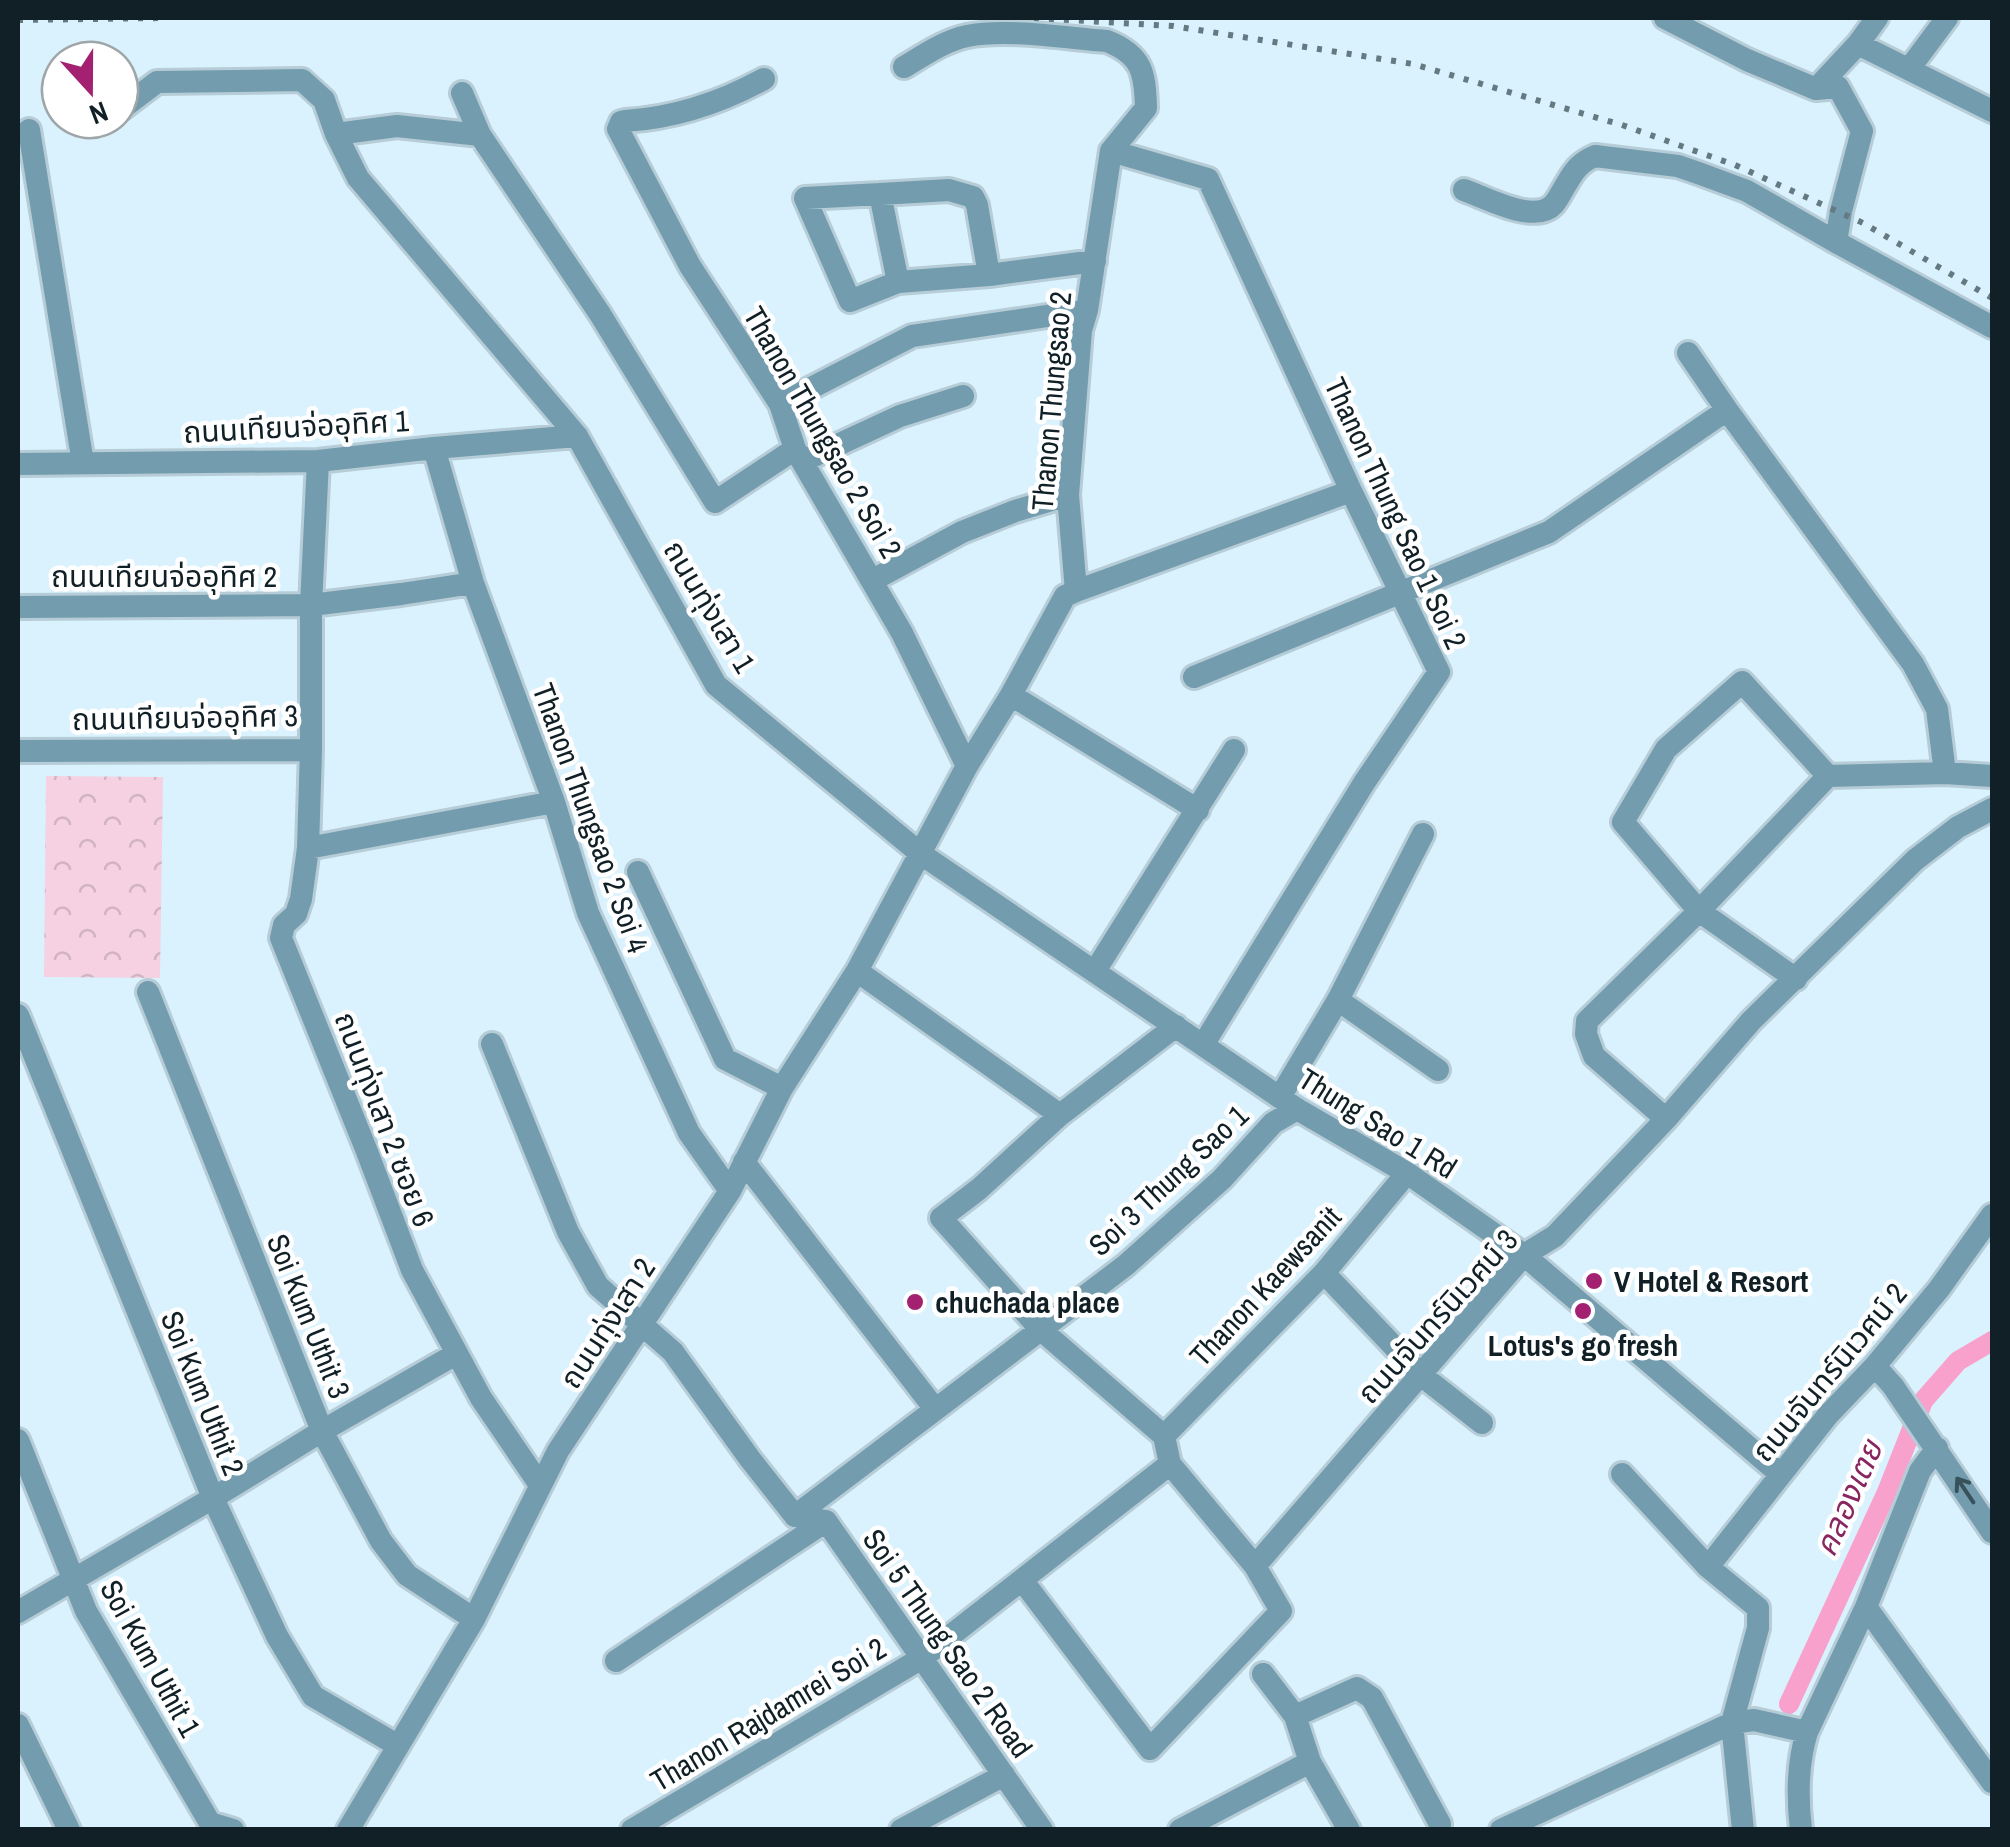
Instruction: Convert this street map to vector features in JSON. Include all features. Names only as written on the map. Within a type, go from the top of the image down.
[{"type":"street","points":[[1665,18],[1747,60],[1816,89],[1838,87],[1862,131],[1836,242]]},
{"type":"street","points":[[1816,89],[1877,18]]},
{"type":"street","points":[[1908,70],[1947,18]]},
{"type":"street","points":[[904,67],[948,42],[992,33],[1107,41],[1123,47],[1134,55],[1141,68],[1146,108],[1111,151]]},
{"type":"street","points":[[1858,44],[1992,111]]},
{"type":"street","name":"Thanon Thungsao 2 Soi 2","points":[[764,79],[732,96],[674,115],[621,122],[619,133],[690,266],[780,404],[799,455],[902,632],[967,766]]},
{"type":"street","name":"ถนนทุ่งเสา 1","points":[[140,95],[157,82],[302,80],[324,100],[358,178],[577,436],[716,685],[921,854]]},
{"type":"street","points":[[462,93],[480,135],[600,314],[715,502],[799,455],[963,396]]},
{"type":"street","points":[[336,134],[396,126],[480,135]]},
{"type":"street","points":[[28,130],[83,464]]},
{"type":"street","name":"Thanon Thungsao 2","points":[[1076,591],[1068,495],[1081,330],[1088,310],[1111,151]]},
{"type":"street","name":"Thanon Thung Sao 1 Soi 2","points":[[1111,151],[1208,179],[1439,672],[1364,783],[1203,1045]]},
{"type":"street","points":[[1464,190],[1530,214],[1544,212],[1554,204],[1576,168],[1583,160],[1595,156],[1678,166],[1746,190],[1992,327]]},
{"type":"street","points":[[989,275],[973,197],[949,190],[805,198],[850,300],[898,282],[989,275],[1095,261]]},
{"type":"street","points":[[880,194],[898,282]]},
{"type":"street","points":[[780,404],[912,336],[1088,310]]},
{"type":"street","points":[[1688,352],[1914,664],[1937,709],[1945,773]]},
{"type":"street","points":[[1194,677],[1549,532],[1727,410]]},
{"type":"street","name":"ถนนเทียนจ่ออุทิศ 1","points":[[18,464],[318,461],[577,436]]},
{"type":"street","name":"Thanon Thungsao 2 Soi 4","points":[[434,448],[473,582],[554,802],[588,913],[689,1133],[730,1191]]},
{"type":"street","name":"ถนนเทียนจ่ออุทิศ 3","points":[[18,751],[311,750],[310,605],[318,461]]},
{"type":"street","points":[[921,854],[1065,596],[1351,491]]},
{"type":"street","points":[[873,580],[962,532],[1068,495]]},
{"type":"street","name":"ถนนเทียนจ่ออุทิศ 2","points":[[18,607],[310,605],[473,582]]},
{"type":"street","points":[[1796,979],[1699,911],[1623,822],[1666,750],[1742,682],[1828,776]]},
{"type":"street","points":[[1011,695],[1198,810]]},
{"type":"street","name":"ถนนทุ่งเสา 2 ซอย 6","points":[[311,750],[308,848],[301,899],[296,914],[284,925],[281,938],[412,1270],[481,1398],[540,1485]]},
{"type":"street","points":[[1095,970],[1234,750]]},
{"type":"street","points":[[1666,1120],[1594,1056],[1586,1034],[1588,1020],[1828,776],[1992,776]]},
{"type":"street","points":[[308,848],[554,802]]},
{"type":"street","name":"ถนนจันทร์นิเวศน์ 3","points":[[1255,1566],[1524,1255],[1554,1236],[1666,1120],[1751,1021],[1915,860],[1992,808]]},
{"type":"street","points":[[1289,1103],[1423,834]]},
{"type":"street","name":"ถนนทุ่งเสา 2","points":[[348,1830],[474,1619],[558,1451],[730,1191],[782,1088],[856,970],[921,854]]},
{"type":"street","name":"Thung Sao 1 Rd","points":[[921,854],[1289,1103],[1407,1174],[1524,1255],[1780,1474]]},
{"type":"street","points":[[638,872],[725,1059],[782,1088]]},
{"type":"street","points":[[856,970],[1060,1114]]},
{"type":"street","name":"Soi Kum Uthit 3","points":[[148,992],[322,1430],[381,1540],[407,1575],[474,1619]]},
{"type":"street","points":[[1338,1000],[1438,1070]]},
{"type":"street","name":"Soi Kum Uthit 2","points":[[18,1015],[213,1498],[277,1636],[313,1696],[397,1745]]},
{"type":"street","points":[[1022,1580],[1150,1749],[1281,1611],[1255,1566],[1170,1464],[1164,1436],[1040,1329],[941,1218],[979,1189],[1060,1114],[1176,1026]]},
{"type":"street","points":[[492,1044],[568,1232],[598,1286],[673,1352],[795,1516]]},
{"type":"street","name":"Soi 3 Thung Sao 1","points":[[795,1516],[1126,1265],[1222,1179],[1289,1103]]},
{"type":"street","points":[[744,1162],[935,1409]]},
{"type":"street","name":"Thanon Kaewsanit","points":[[1164,1436],[1324,1273],[1407,1174]]},
{"type":"street","name":"ถนนจันทร์นิเวศน์ 2","points":[[1708,1567],[1828,1415],[1939,1289],[1992,1215]]},
{"type":"street","points":[[1324,1273],[1421,1374],[1482,1422]]},
{"type":"street","points":[[18,1612],[456,1354]]},
{"type":"street","points":[[1875,1366],[1893,1386],[1992,1532]]},
{"type":"street","name":"Soi Kum Uthit 1","points":[[18,1440],[86,1611],[210,1824],[234,1830]]},
{"type":"street","points":[[1801,1830],[1797,1800],[1800,1730],[1866,1607],[1933,1443]]},
{"type":"street","name":"Thanon Rajdamrei Soi 2","points":[[632,1830],[922,1658],[1170,1464]]},
{"type":"street","points":[[1622,1474],[1708,1567],[1758,1608],[1743,1721],[1743,1830]]},
{"type":"street","name":"Soi 5 Thung Sao 2 Road","points":[[795,1516],[826,1521],[1042,1830]]},
{"type":"street","points":[[616,1661],[826,1521]]},
{"type":"street","points":[[1866,1607],[1992,1782]]},
{"type":"street","points":[[1263,1674],[1296,1716],[1310,1762],[1349,1830]]},
{"type":"street","points":[[1296,1716],[1357,1688],[1372,1698],[1440,1824]]},
{"type":"street","points":[[1501,1830],[1743,1721],[1800,1730]]},
{"type":"street","points":[[18,1724],[70,1830]]},
{"type":"street","points":[[1180,1830],[1310,1762]]},
{"type":"street","points":[[902,1830],[1004,1774]]},
{"type":"green space","points":[[46,776],[163,777],[160,978],[44,977]]},
{"type":"waterway","name":"คลองเตย","points":[[1789,1704],[1887,1492],[1923,1401],[1958,1361],[1992,1341]]},
{"type":"railway","points":[[18,20],[165,18]]},
{"type":"railway","points":[[1034,18],[1173,26],[1413,64],[1622,125],[1735,165],[1863,223],[1992,298]]},
{"type":"place","name":"V Hotel & Resort","points":[[1594,1281]]},
{"type":"place","name":"chuchada place","points":[[915,1302]]},
{"type":"place","name":"Lotus's go fresh","points":[[1583,1311]]}]
